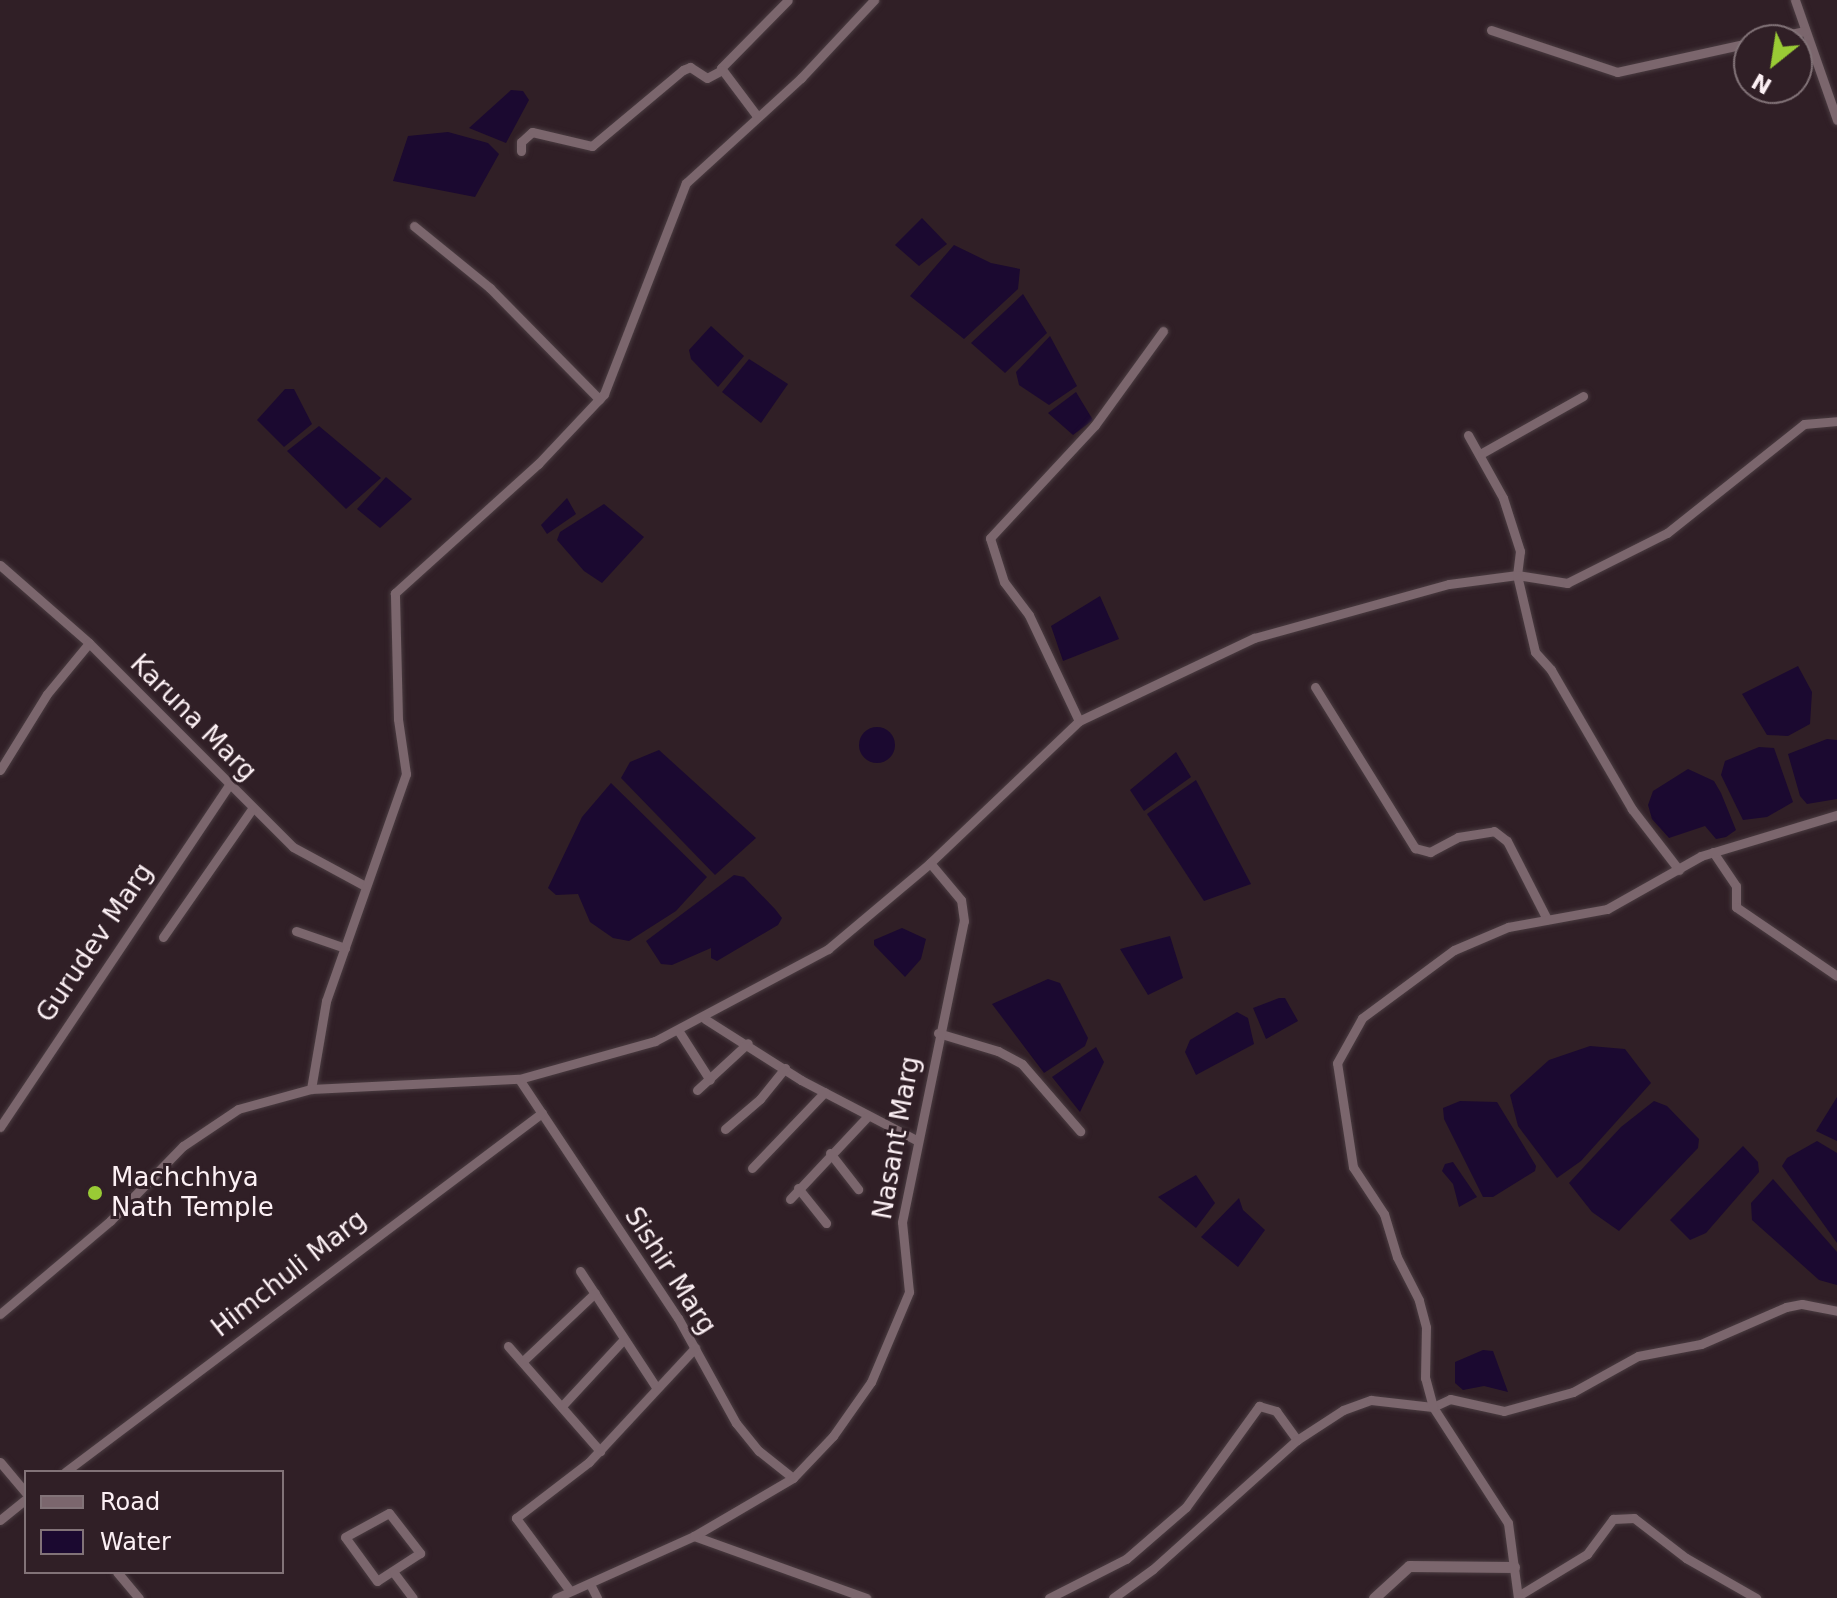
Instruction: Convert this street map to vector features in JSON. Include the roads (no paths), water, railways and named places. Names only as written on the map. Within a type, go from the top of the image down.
[{"type":"street","points":[[521,151],[521,142],[532,132],[592,146],[683,70],[690,67],[707,78],[722,70],[788,0]]},
{"type":"street","points":[[311,1089],[326,1001],[406,774],[398,719],[395,593],[538,464],[599,399],[686,183],[874,0]]},
{"type":"street","points":[[1795,0],[1803,24]]},
{"type":"street","points":[[1491,30],[1617,72],[1733,47]]},
{"type":"street","points":[[1813,53],[1837,120]]},
{"type":"street","points":[[722,70],[757,116]]},
{"type":"street","points":[[414,226],[490,288],[599,399]]},
{"type":"street","points":[[1079,721],[1029,615],[1004,582],[990,538],[1095,425],[1163,331]]},
{"type":"street","points":[[1482,453],[1583,396]]},
{"type":"street","points":[[0,1314],[110,1221],[183,1146],[238,1109],[311,1089],[519,1079],[705,1019],[828,949],[930,863],[1079,721],[1254,638],[1449,584],[1517,575],[1567,583],[1581,578],[1667,533],[1804,424],[1837,421]]},
{"type":"street","points":[[1468,435],[1482,453],[1520,551],[1517,575],[1535,652],[1551,670],[1632,809],[1679,870]]},
{"type":"street","name":"Karuna Marg","points":[[0,565],[89,643],[252,809],[315,862],[365,886]]},
{"type":"street","points":[[0,770],[47,694],[89,643]]},
{"type":"street","points":[[1315,687],[1415,848],[1430,852],[1458,837],[1494,831],[1507,841],[1547,919]]},
{"type":"street","name":"Gurudev Marg","points":[[0,1127],[229,785]]},
{"type":"street","points":[[163,937],[252,809]]},
{"type":"street","points":[[1756,1598],[1686,1558],[1634,1518],[1613,1519],[1587,1554],[1518,1597],[1508,1523],[1433,1407],[1425,1378],[1426,1327],[1419,1300],[1397,1257],[1384,1214],[1353,1167],[1337,1063],[1362,1018],[1398,987],[1454,950],[1508,927],[1607,909],[1713,852],[1837,815]]},
{"type":"street","points":[[1713,852],[1736,886],[1736,907],[1837,976]]},
{"type":"street","name":"Nasant Marg","points":[[556,1598],[694,1536],[793,1478],[858,1404],[909,1292],[902,1222],[965,912],[930,863]]},
{"type":"street","points":[[296,931],[345,948]]},
{"type":"street","points":[[705,1019],[825,1092],[918,1141]]},
{"type":"street","points":[[678,1030],[710,1080]]},
{"type":"street","points":[[938,1033],[998,1051],[1022,1064],[1080,1131]]},
{"type":"street","points":[[697,1090],[748,1043]]},
{"type":"street","points":[[725,1129],[760,1099],[785,1068]]},
{"type":"street","name":"Sishir Marg","points":[[519,1079],[695,1348],[736,1423],[759,1451],[793,1478]]},
{"type":"street","points":[[752,1168],[825,1092]]},
{"type":"street","name":"Himchuli Marg","points":[[68,1470],[542,1113]]},
{"type":"street","points":[[790,1199],[868,1116]]},
{"type":"street","points":[[830,1153],[858,1189]]},
{"type":"street","points":[[798,1188],[826,1223]]},
{"type":"street","points":[[580,1271],[656,1387]]},
{"type":"street","points":[[523,1361],[595,1293]]},
{"type":"street","points":[[1113,1598],[1153,1569],[1297,1440],[1343,1410],[1371,1400],[1433,1407],[1450,1399],[1504,1411],[1573,1392],[1638,1356],[1701,1344],[1786,1307],[1802,1304],[1837,1311]]},
{"type":"street","points":[[562,1406],[624,1339]]},
{"type":"street","points":[[508,1346],[600,1451]]},
{"type":"street","points":[[570,1591],[516,1518],[600,1451],[695,1348]]},
{"type":"street","points":[[1049,1598],[1113,1568],[1178,1515],[1259,1406],[1276,1411],[1297,1440]]},
{"type":"street","points":[[0,1462],[24,1491]]},
{"type":"street","points":[[0,1520],[24,1501]]},
{"type":"street","points":[[383,1514],[395,1516],[420,1553],[394,1573],[373,1579],[345,1539],[347,1533],[383,1514]]},
{"type":"street","points":[[694,1536],[866,1598]]},
{"type":"street","points":[[1374,1598],[1409,1566],[1514,1567]]},
{"type":"street","points":[[394,1573],[413,1598]]},
{"type":"street","points":[[119,1574],[139,1598]]},
{"type":"street","points":[[590,1584],[597,1598]]},
{"type":"water","points":[[511,90],[523,91],[529,100],[506,143],[469,128]]},
{"type":"water","points":[[448,132],[488,143],[499,154],[475,197],[393,181],[408,136]]},
{"type":"water","points":[[922,218],[947,244],[919,266],[895,245]]},
{"type":"water","points":[[954,245],[991,263],[1020,269],[1018,289],[964,339],[910,296]]},
{"type":"water","points":[[1023,294],[1047,333],[1005,373],[971,343]]},
{"type":"water","points":[[711,326],[744,356],[718,387],[691,359],[689,350]]},
{"type":"water","points":[[1050,336],[1077,386],[1049,405],[1019,385],[1016,372]]},
{"type":"water","points":[[749,359],[788,384],[761,423],[722,392]]},
{"type":"water","points":[[285,389],[294,389],[312,424],[284,447],[257,420]]},
{"type":"water","points":[[1076,392],[1093,420],[1073,435],[1048,413]]},
{"type":"water","points":[[319,426],[381,478],[346,509],[287,451]]},
{"type":"water","points":[[386,477],[412,499],[380,528],[357,509]]},
{"type":"water","points":[[567,498],[576,514],[547,534],[541,525]]},
{"type":"water","points":[[604,504],[644,537],[602,583],[584,571],[557,540],[560,532]]},
{"type":"water","points":[[1100,596],[1119,639],[1063,661],[1051,626]]},
{"type":"water","points":[[1798,666],[1812,692],[1810,724],[1788,736],[1767,735],[1742,694]]},
{"type":"water","points":[[877,727],[890,732],[895,745],[890,758],[877,763],[864,758],[859,745],[864,732]]},
{"type":"water","points":[[1827,739],[1837,740],[1837,799],[1807,804],[1800,796],[1788,754]]},
{"type":"water","points":[[1759,747],[1774,748],[1793,802],[1767,817],[1743,820],[1721,775],[1725,761]]},
{"type":"water","points":[[659,750],[756,838],[715,875],[621,778],[630,762]]},
{"type":"water","points":[[1176,752],[1191,777],[1144,811],[1130,790]]},
{"type":"water","points":[[1688,769],[1714,781],[1721,793],[1736,830],[1726,837],[1716,839],[1705,826],[1669,838],[1652,819],[1648,805],[1653,791]]},
{"type":"water","points":[[1196,780],[1251,884],[1204,901],[1147,814]]},
{"type":"water","points":[[611,783],[707,877],[676,911],[629,941],[613,938],[590,922],[578,894],[556,895],[548,888],[582,817]]},
{"type":"water","points":[[734,875],[744,877],[775,909],[782,918],[778,925],[717,961],[711,958],[711,948],[672,965],[661,964],[646,941]]},
{"type":"water","points":[[902,928],[926,939],[921,959],[905,977],[874,945],[874,940]]},
{"type":"water","points":[[1170,936],[1183,978],[1148,995],[1120,949]]},
{"type":"water","points":[[1048,979],[1060,983],[1088,1038],[1085,1046],[1044,1073],[992,1004]]},
{"type":"water","points":[[1285,998],[1298,1021],[1266,1039],[1253,1008]]},
{"type":"water","points":[[1237,1012],[1248,1018],[1254,1044],[1196,1075],[1185,1052],[1190,1040]]},
{"type":"water","points":[[1590,1046],[1625,1049],[1651,1083],[1581,1161],[1557,1178],[1518,1126],[1510,1095],[1549,1060]]},
{"type":"water","points":[[1096,1047],[1104,1062],[1080,1112],[1052,1077]]},
{"type":"water","points":[[1837,1097],[1837,1141],[1816,1131]]},
{"type":"water","points":[[1460,1101],[1497,1102],[1536,1166],[1535,1171],[1493,1197],[1483,1197],[1444,1119],[1443,1108]]},
{"type":"water","points":[[1654,1101],[1667,1106],[1699,1139],[1698,1148],[1619,1231],[1592,1212],[1569,1183],[1621,1127]]},
{"type":"water","points":[[1817,1141],[1837,1153],[1837,1243],[1782,1166],[1787,1158]]},
{"type":"water","points":[[1743,1146],[1758,1162],[1759,1172],[1706,1233],[1690,1240],[1670,1220]]},
{"type":"water","points":[[1453,1162],[1477,1197],[1459,1207],[1453,1184],[1442,1171],[1445,1164]]},
{"type":"water","points":[[1196,1175],[1215,1203],[1196,1228],[1158,1197]]},
{"type":"water","points":[[1773,1179],[1837,1252],[1837,1285],[1819,1280],[1752,1220],[1751,1203]]},
{"type":"water","points":[[1239,1198],[1243,1210],[1265,1230],[1238,1267],[1201,1237]]},
{"type":"water","points":[[1483,1350],[1493,1351],[1508,1392],[1484,1386],[1463,1390],[1455,1383],[1455,1362]]},
{"type":"place","name":"Machchhya Nath Temple","points":[[95,1193]]}]
